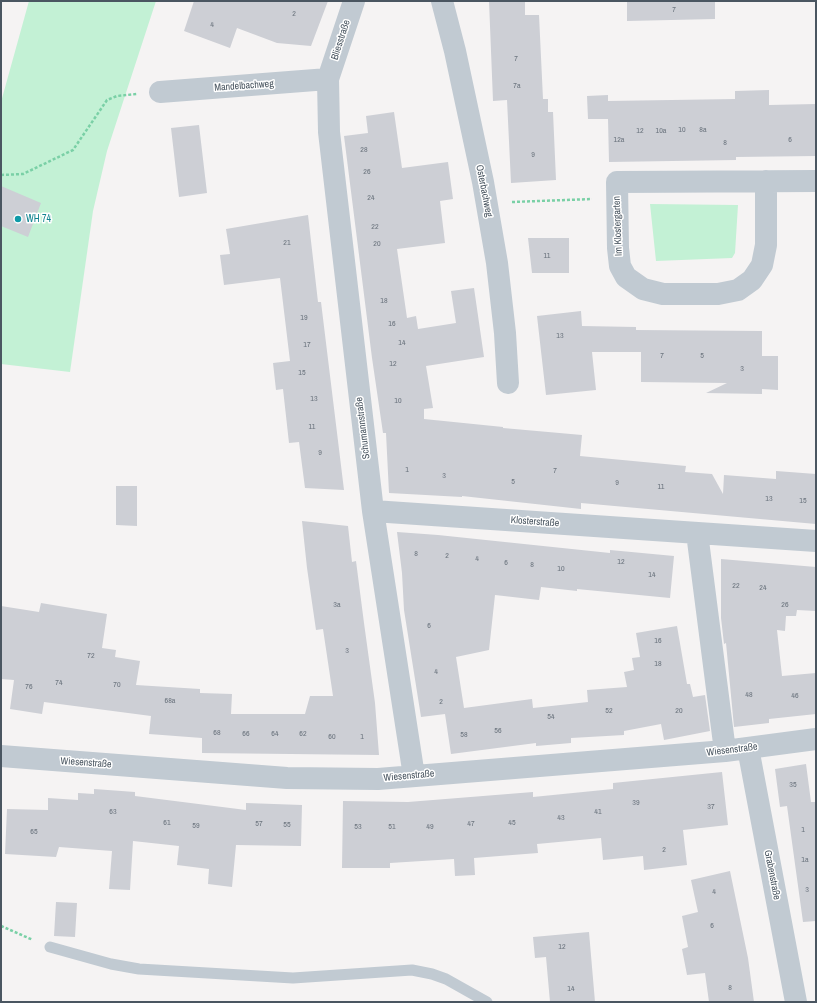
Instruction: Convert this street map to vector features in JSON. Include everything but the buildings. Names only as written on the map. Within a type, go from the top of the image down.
[{"type":"street","name":"Bliesstraße","points":[[328,79],[354,1]]},
{"type":"street","name":"Osterbachweg","points":[[442,1],[455,51],[487,203],[497,263],[505,333],[508,383]]},
{"type":"street","name":"Mandelbachweg","points":[[160,92],[328,79]]},
{"type":"street","name":"Schumannstraße","points":[[328,79],[329,132],[373,511],[414,776]]},
{"type":"street","name":"Im Klostergarten","points":[[766,182],[766,245],[762,265],[752,280],[738,290],[718,294],[663,294],[643,289],[626,277],[620,266],[618,248],[617,182],[816,181]]},
{"type":"street","name":"Klosterstraße","points":[[373,511],[816,541]]},
{"type":"street","points":[[696,533],[725,751]]},
{"type":"street","name":"Wiesenstraße","points":[[1,756],[287,778],[378,779],[725,751],[816,739]]},
{"type":"street","name":"Grabenstraße","points":[[748,748],[796,1002]]},
{"type":"lane","points":[[50,947],[111,964],[139,969],[293,978],[412,970],[432,974],[446,979],[487,1002]]},
{"type":"path","points":[[1,175],[23,174],[73,150],[107,100],[117,96],[160,92]]},
{"type":"path","points":[[487,203],[617,198]]},
{"type":"path","points":[[1,926],[50,947]]},
{"type":"green space","points":[[29,1],[156,1],[107,151],[93,211],[70,372],[1,364],[1,102]]},
{"type":"green space","points":[[650,204],[738,205],[735,253],[732,258],[656,261]]},
{"type":"place","name":"WH 74","points":[[18,219]]}]
